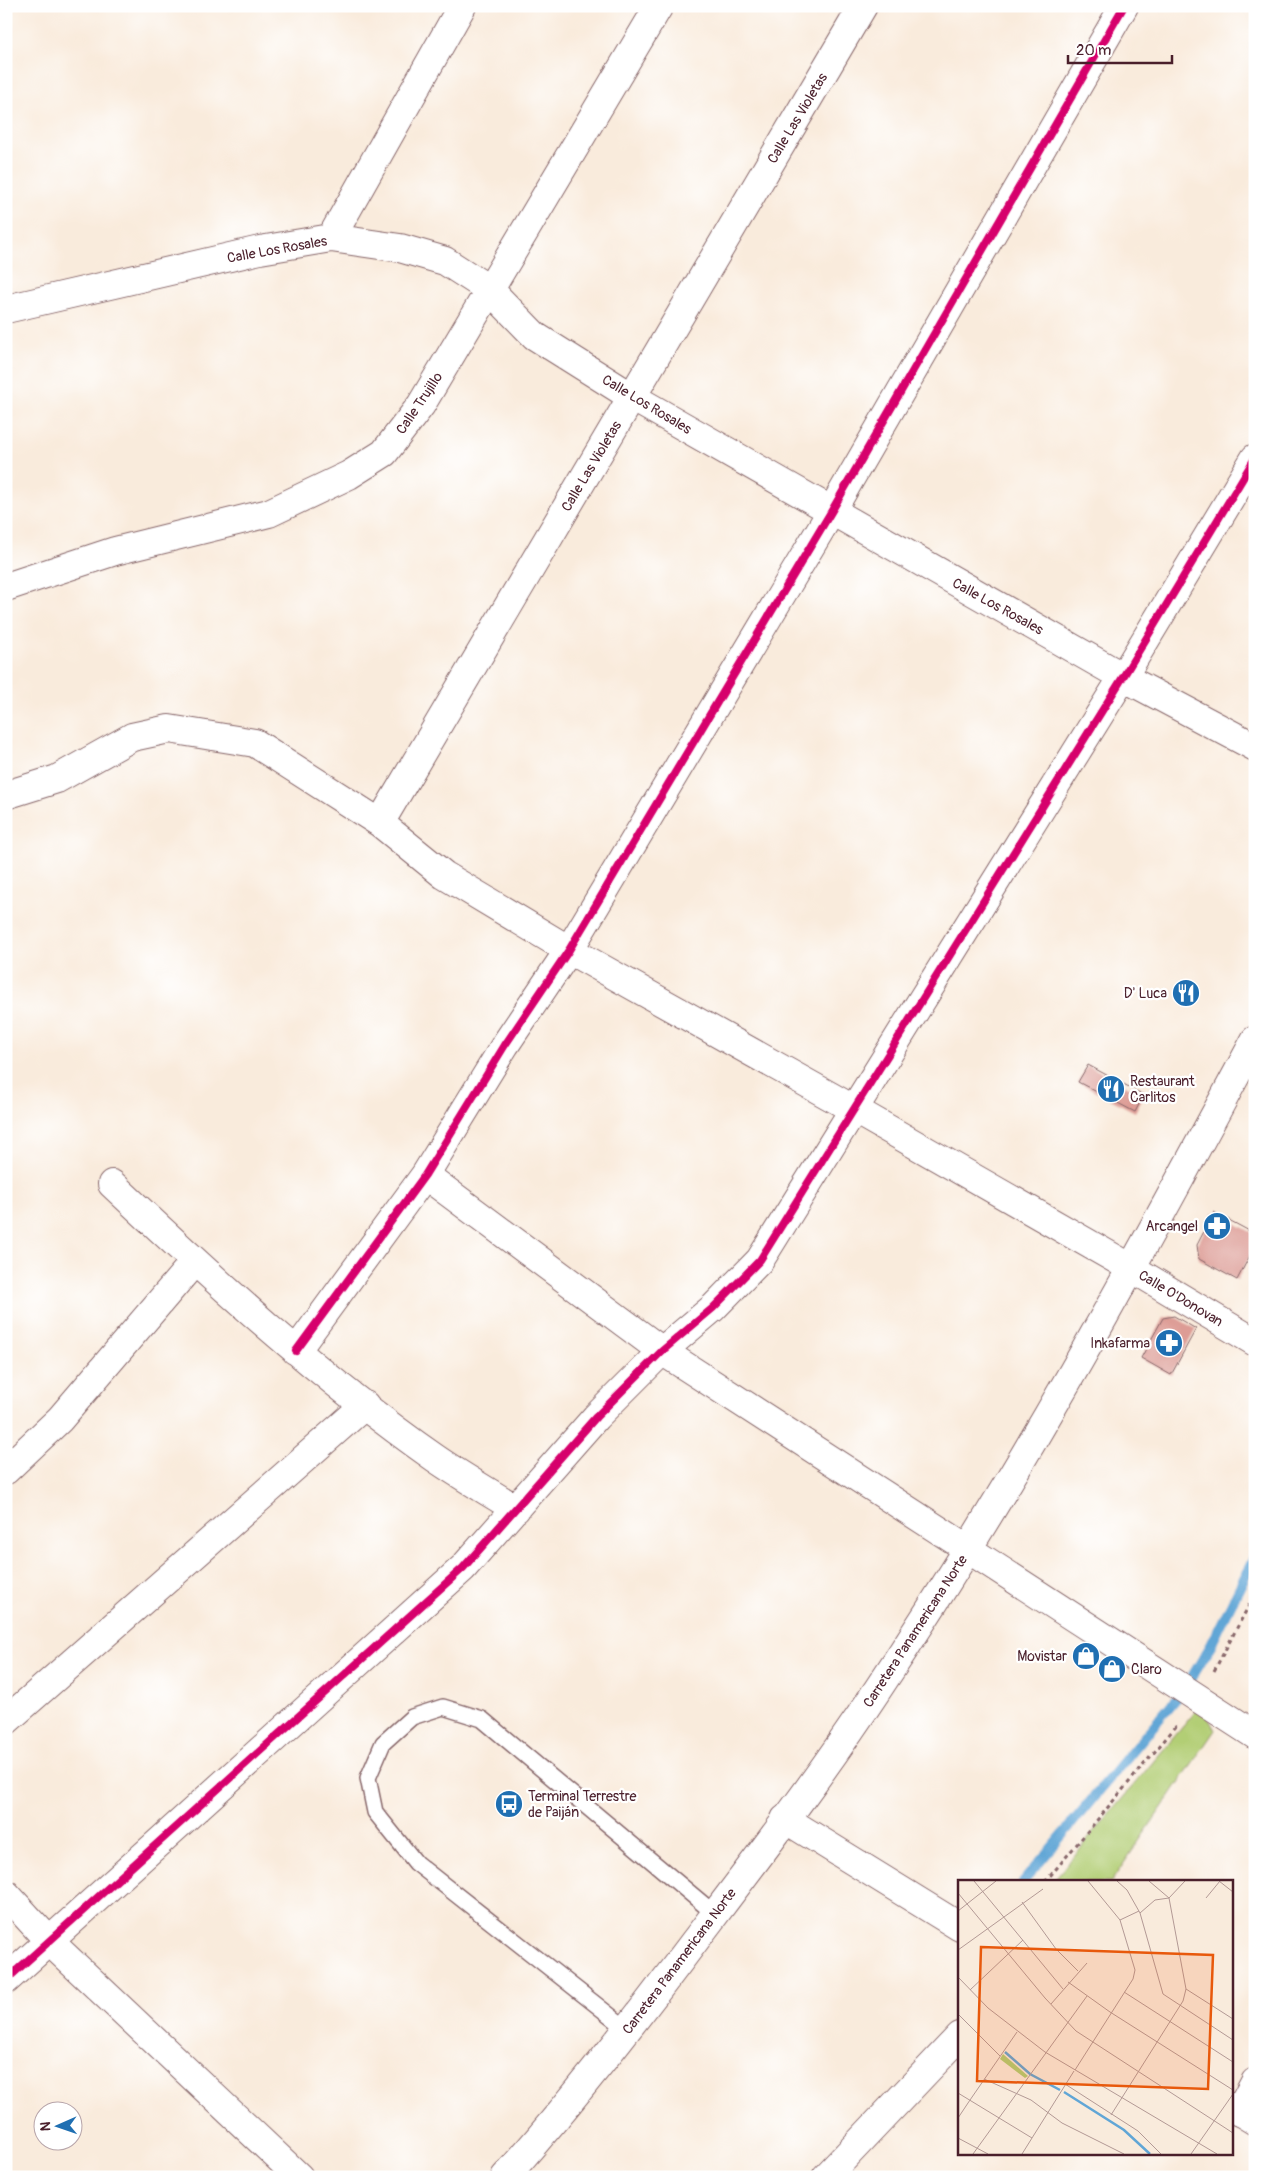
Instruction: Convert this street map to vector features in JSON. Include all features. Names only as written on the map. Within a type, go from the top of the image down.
[{"type":"main road","points":[[331,238],[462,6]]},
{"type":"main road","name":"Calle Trujillo","points":[[6,587],[115,551],[268,513],[349,475],[384,453],[422,405],[659,6]]},
{"type":"main road","name":"Calle Las Violetas","points":[[380,823],[863,6]]},
{"type":"main road","points":[[296,1351],[425,1175],[505,1044],[569,950],[831,512],[1124,6]]},
{"type":"main road","name":"Calle Los Rosales","points":[[6,309],[260,250],[331,238],[400,248],[445,261],[490,290],[535,336],[632,397],[1123,677],[1254,746]]},
{"type":"main road","points":[[6,1980],[463,1568],[596,1417],[662,1351],[712,1308],[760,1260],[1123,677],[1255,458]]},
{"type":"main road","name":"Calle O'Donovan","points":[[6,795],[57,779],[132,738],[169,729],[255,744],[380,823],[444,876],[569,950],[855,1110],[1255,1342]]},
{"type":"main road","name":"Carretera Panamericana Norte","points":[[505,2177],[628,2029],[786,1819],[875,1694],[968,1549],[1133,1270],[1255,1040]]},
{"type":"main road","points":[[425,1175],[662,1351],[1255,1735]]},
{"type":"main road","points":[[112,1184],[194,1262],[296,1351],[436,1459],[516,1509]]},
{"type":"main road","points":[[6,1470],[60,1419],[194,1262]]},
{"type":"main road","points":[[6,1722],[364,1405]]},
{"type":"main road","points":[[786,1819],[958,1926]]},
{"type":"main road","points":[[6,1894],[50,1942],[299,2177]]},
{"type":"main road","points":[[826,2177],[958,2038]]},
{"type":"main road","points":[[1242,2113],[1255,2082]]},
{"type":"lane","points":[[628,2029],[416,1862],[375,1812],[368,1778],[383,1744],[412,1717],[443,1707],[482,1719],[715,1914]]},
{"type":"path","points":[[1047,1880],[1198,1698],[1255,1594]]},
{"type":"green space","points":[[1201,1705],[1215,1730],[1112,1880],[1054,1880]]},
{"type":"building","name":"Restaurant Carlitos","points":[[1088,1065],[1144,1095],[1135,1112],[1078,1082]]},
{"type":"building","points":[[1214,1212],[1255,1234],[1255,1246],[1237,1280],[1199,1259],[1197,1245]]},
{"type":"building","name":"Inkafarma","points":[[1174,1316],[1196,1329],[1171,1375],[1141,1358],[1163,1318]]},
{"type":"waterway","points":[[1025,1880],[1185,1688],[1211,1645],[1255,1556]]},
{"type":"cycle path","points":[[296,1351],[425,1175],[505,1045],[569,950],[831,512],[1124,6]]},
{"type":"cycle path","points":[[6,1980],[463,1568],[596,1417],[662,1351],[713,1308],[760,1260],[1123,677],[1255,458]]},
{"type":"place","name":"D' Luca","points":[[1186,993]]},
{"type":"place","name":"Restaurant Carlitos","points":[[1111,1089]]},
{"type":"place","name":"Arcangel","points":[[1217,1226]]},
{"type":"place","name":"Inkafarma","points":[[1169,1343]]},
{"type":"place","name":"Movistar","points":[[1086,1656]]},
{"type":"place","name":"Claro","points":[[1112,1669]]},
{"type":"place","name":"Terminal Terrestre de Paiján","points":[[509,1804]]}]
